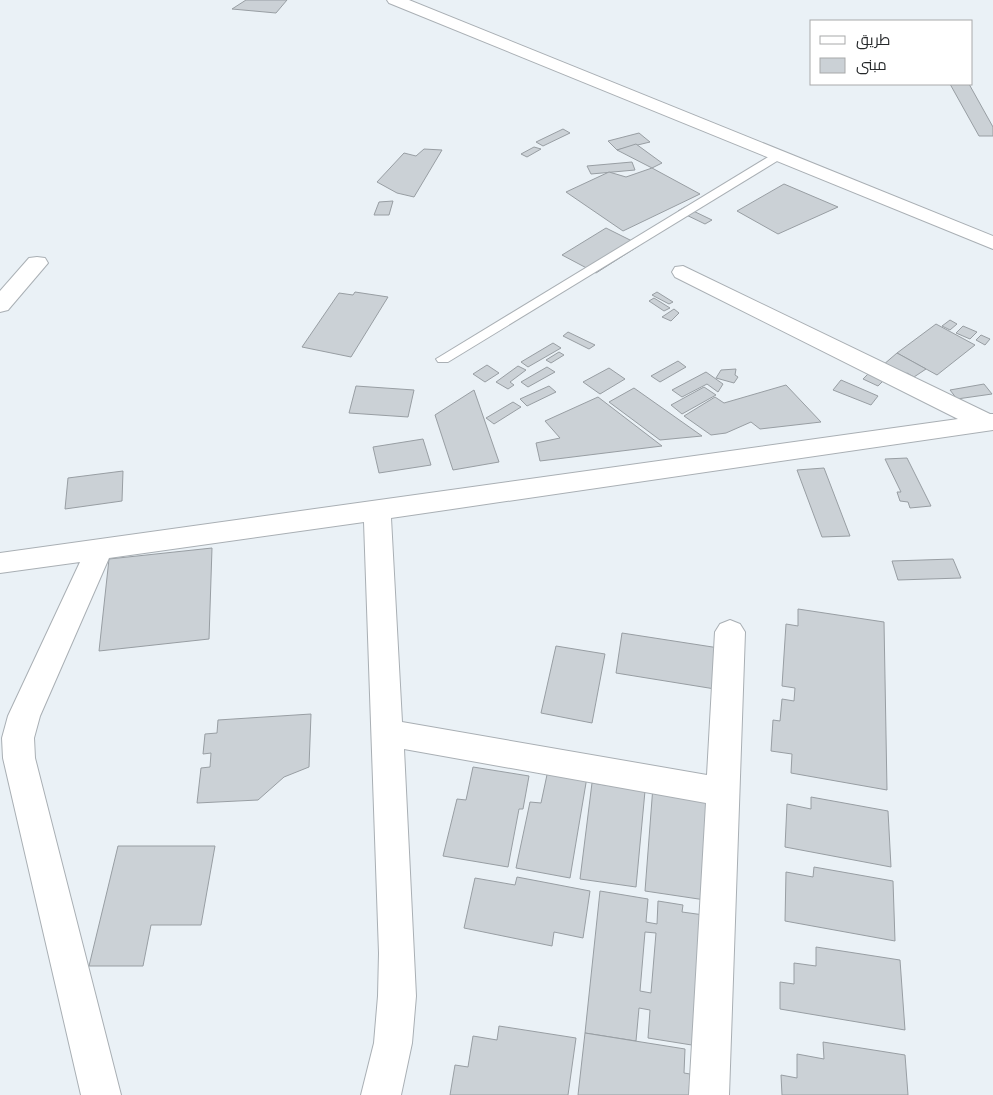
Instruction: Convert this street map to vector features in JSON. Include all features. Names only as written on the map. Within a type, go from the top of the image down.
[{"type":"street","points":[[395,0],[993,244]]},
{"type":"street","points":[[0,305],[37,262]]},
{"type":"street","points":[[683,272],[990,422]]},
{"type":"street","points":[[0,563],[990,422]]},
{"type":"street","points":[[377,510],[397,996],[393,1043],[381,1095]]},
{"type":"street","points":[[99,550],[24,716],[18,738],[19,758],[101,1095]]},
{"type":"street","points":[[709,1095],[730,632]]},
{"type":"street","points":[[387,733],[724,792]]},
{"type":"lane","points":[[443,359],[778,155]]},
{"type":"building","points":[[246,0],[287,0],[276,13],[232,9]]},
{"type":"building","points":[[951,85],[970,85],[993,127],[993,136],[979,136]]},
{"type":"building","points":[[563,129],[570,133],[543,146],[536,142]]},
{"type":"building","points":[[639,133],[650,142],[617,150],[608,141]]},
{"type":"building","points":[[636,144],[662,163],[652,168],[617,150]]},
{"type":"building","points":[[534,147],[541,149],[527,157],[521,154]]},
{"type":"building","points":[[424,149],[442,150],[414,197],[397,193],[377,182],[404,153],[416,156]]},
{"type":"building","points":[[632,162],[635,170],[591,174],[587,166]]},
{"type":"building","points":[[652,168],[700,194],[623,231],[566,192],[609,172],[626,177]]},
{"type":"building","points":[[784,184],[838,207],[778,234],[737,211]]},
{"type":"building","points":[[393,201],[389,215],[374,215],[379,202]]},
{"type":"building","points":[[685,207],[712,220],[705,224],[678,211]]},
{"type":"building","points":[[606,228],[640,245],[596,273],[562,255]]},
{"type":"building","points":[[355,292],[388,297],[351,357],[302,347],[339,293],[353,295]]},
{"type":"building","points":[[657,292],[673,302],[669,304],[652,295]]},
{"type":"building","points":[[654,298],[670,308],[664,311],[649,301]]},
{"type":"building","points":[[674,309],[679,313],[671,321],[662,317]]},
{"type":"building","points":[[950,320],[957,324],[950,330],[942,326]]},
{"type":"building","points":[[936,324],[975,345],[937,375],[897,353]]},
{"type":"building","points":[[963,326],[977,332],[970,339],[956,333]]},
{"type":"building","points":[[568,332],[595,345],[589,349],[563,336]]},
{"type":"building","points":[[981,335],[990,339],[985,345],[976,340]]},
{"type":"building","points":[[553,343],[561,348],[528,367],[521,362]]},
{"type":"building","points":[[559,352],[564,355],[551,363],[546,360]]},
{"type":"building","points":[[897,353],[926,369],[914,377],[907,373],[903,376],[883,365]]},
{"type":"building","points":[[678,361],[686,367],[660,382],[651,376]]},
{"type":"building","points":[[487,365],[499,373],[485,382],[473,374]]},
{"type":"building","points":[[518,366],[526,370],[510,382],[514,385],[508,389],[496,382]]},
{"type":"building","points":[[547,367],[555,372],[528,387],[521,382]]},
{"type":"building","points":[[609,368],[625,379],[600,394],[583,382]]},
{"type":"building","points":[[736,369],[735,375],[738,377],[734,383],[716,378],[721,370]]},
{"type":"building","points":[[706,372],[723,384],[718,392],[707,384],[682,397],[672,390]]},
{"type":"building","points":[[869,373],[883,381],[878,386],[863,379]]},
{"type":"building","points":[[841,380],[878,396],[871,405],[833,390]]},
{"type":"building","points":[[984,384],[992,394],[957,399],[950,390]]},
{"type":"building","points":[[786,385],[821,422],[760,429],[751,422],[726,433],[711,435],[684,416],[715,397],[724,403]]},
{"type":"building","points":[[356,386],[414,390],[408,417],[349,413]]},
{"type":"building","points":[[549,386],[556,392],[527,406],[520,399]]},
{"type":"building","points":[[704,387],[716,395],[682,414],[671,405]]},
{"type":"building","points":[[634,388],[702,436],[660,440],[609,402]]},
{"type":"building","points":[[474,390],[499,462],[453,470],[435,415]]},
{"type":"building","points":[[598,397],[662,446],[540,461],[536,443],[560,438],[545,421]]},
{"type":"building","points":[[513,402],[521,407],[494,424],[486,418]]},
{"type":"building","points":[[423,439],[431,465],[379,473],[373,447]]},
{"type":"building","points":[[907,458],[931,506],[910,508],[908,502],[900,501],[897,492],[901,492],[885,459]]},
{"type":"building","points":[[824,468],[850,536],[822,537],[797,470]]},
{"type":"building","points":[[123,471],[122,501],[65,509],[68,478]]},
{"type":"building","points":[[212,548],[209,639],[99,651],[109,559]]},
{"type":"building","points":[[953,559],[961,578],[898,580],[892,561]]},
{"type":"building","points":[[798,609],[884,622],[887,790],[791,773],[792,754],[771,751],[773,720],[780,721],[782,699],[794,701],[795,688],[782,686],[786,624],[798,626]]},
{"type":"building","points":[[622,633],[719,648],[715,689],[616,673]]},
{"type":"building","points":[[556,646],[605,654],[592,723],[541,713]]},
{"type":"building","points":[[311,714],[309,767],[284,777],[258,800],[197,803],[201,768],[210,767],[211,753],[203,754],[205,734],[217,733],[218,720]]},
{"type":"building","points":[[473,767],[529,776],[523,809],[519,809],[508,867],[443,856],[457,799],[466,800]]},
{"type":"building","points":[[548,770],[587,777],[570,878],[516,868],[530,802],[541,803]]},
{"type":"building","points":[[592,783],[645,791],[636,887],[580,879]]},
{"type":"building","points":[[653,786],[716,796],[712,901],[645,891]]},
{"type":"building","points":[[811,797],[888,811],[891,867],[785,847],[787,804],[811,809]]},
{"type":"building","points":[[118,846],[215,846],[201,925],[151,925],[143,966],[89,966]]},
{"type":"building","points":[[814,867],[893,881],[895,941],[785,921],[786,872],[813,877]]},
{"type":"building","points":[[517,877],[590,891],[583,938],[554,932],[552,946],[464,928],[475,878],[515,885]]},
{"type":"building","points":[[600,891],[648,899],[646,922],[657,924],[658,901],[683,905],[682,912],[704,915],[698,1046],[648,1038],[650,1010],[639,1008],[636,1041],[585,1033]],"holes":[[[645,932],[656,933],[651,993],[640,991]]]},
{"type":"building","points":[[816,947],[900,960],[905,1030],[780,1009],[780,982],[794,984],[794,963],[816,966]]},
{"type":"building","points":[[499,1026],[576,1038],[568,1095],[450,1095],[455,1065],[468,1067],[473,1036],[497,1040]]},
{"type":"building","points":[[585,1033],[685,1049],[684,1073],[690,1074],[689,1095],[578,1095]]},
{"type":"building","points":[[823,1042],[905,1055],[908,1095],[782,1095],[781,1075],[797,1078],[797,1054],[824,1059]]}]
